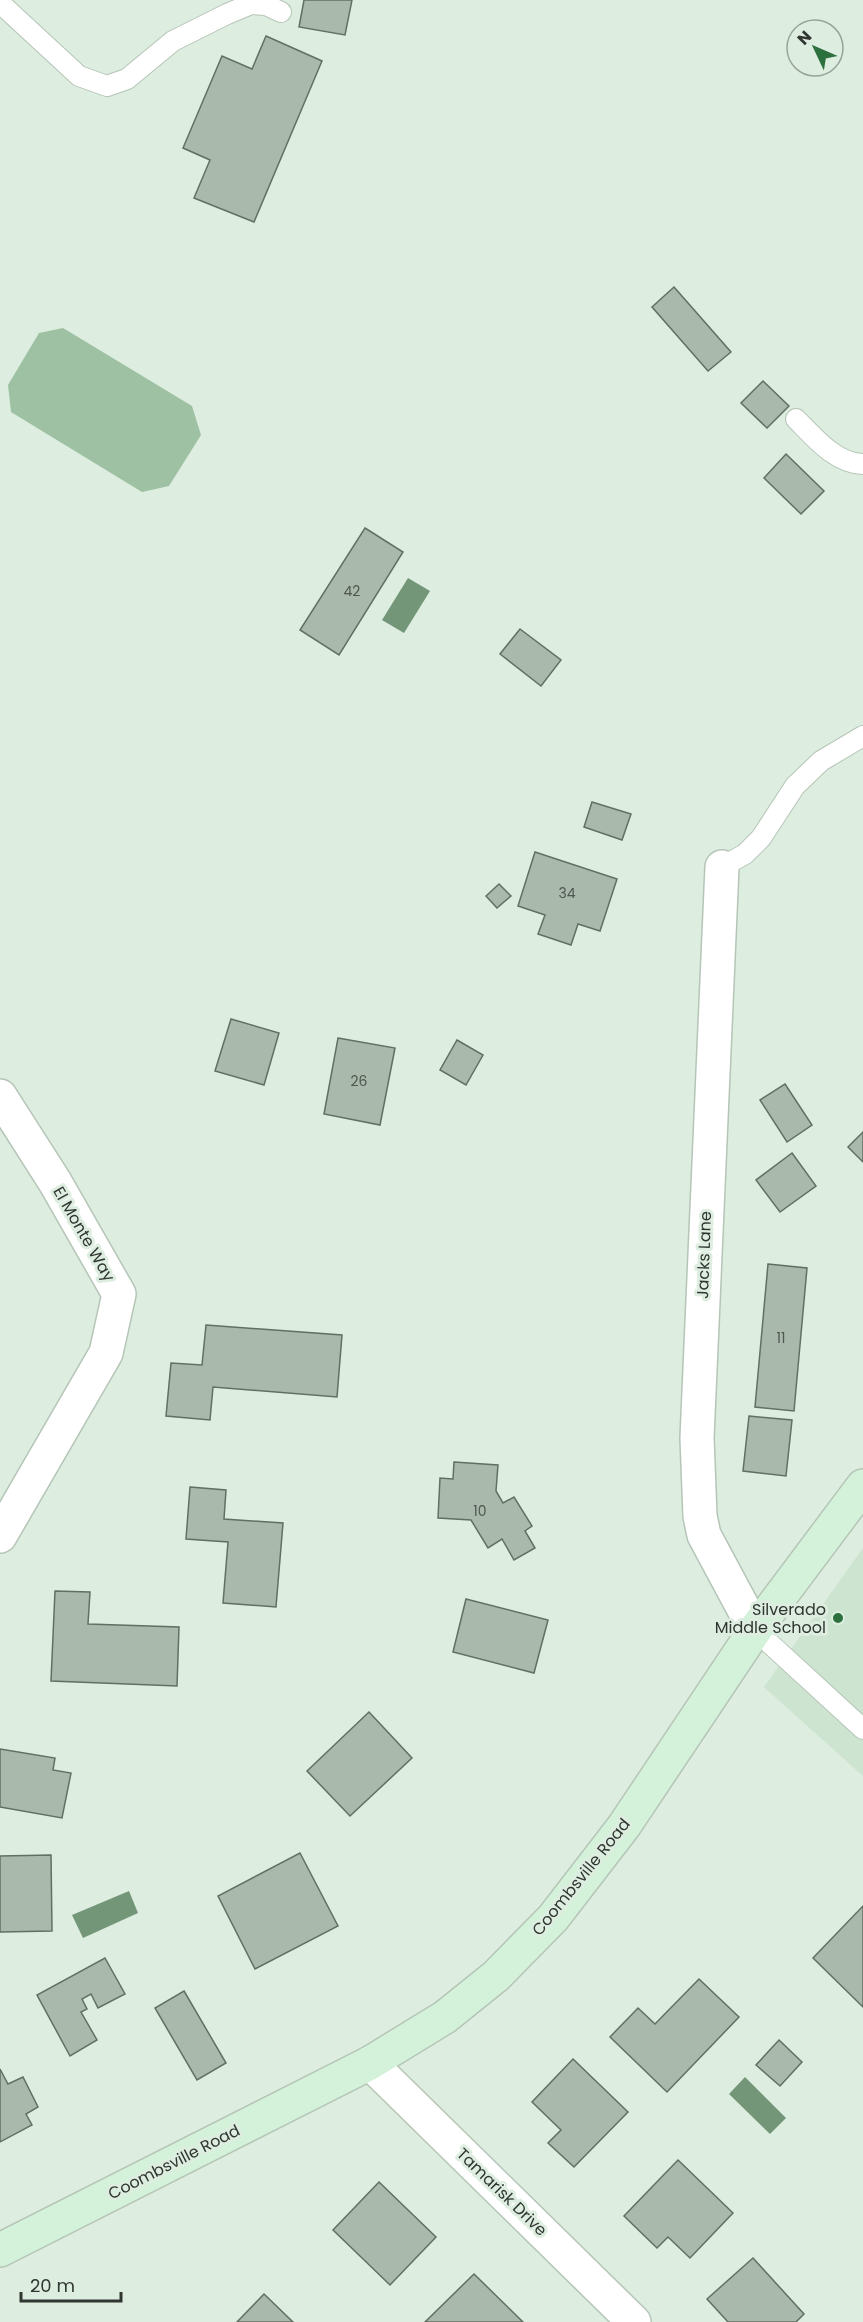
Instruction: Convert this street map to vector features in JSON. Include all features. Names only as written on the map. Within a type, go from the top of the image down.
[{"type":"street","name":"Jacks Lane","points":[[722,867],[697,1438],[700,1516],[712,1553],[755,1630]]},
{"type":"street","name":"El Monte Way","points":[[0,1096],[55,1182],[119,1294],[106,1353],[0,1536]]},
{"type":"street","name":"Coombsville Road","points":[[0,2250],[370,2063],[445,2017],[496,1976],[553,1918],[630,1817],[755,1630],[863,1486]]},
{"type":"street","name":"Tamarisk Drive","points":[[370,2063],[634,2322]]},
{"type":"lane","points":[[0,3],[79,76],[107,86],[127,79],[173,41],[250,3],[266,5],[281,12]]},
{"type":"lane","points":[[796,420],[843,460],[863,464]]},
{"type":"lane","points":[[722,867],[745,854],[761,838],[795,786],[821,761],[863,736]]},
{"type":"lane","points":[[755,1630],[863,1729]]},
{"type":"shaded area","points":[[63,328],[192,406],[201,435],[169,486],[142,492],[11,412],[8,385],[39,333]]},
{"type":"shaded area","points":[[408,578],[430,591],[404,633],[382,620]]},
{"type":"shaded area","name":"Silverado Middle School","points":[[863,1548],[863,1776],[764,1687]]},
{"type":"shaded area","points":[[129,1891],[138,1913],[83,1938],[72,1915]]},
{"type":"shaded area","points":[[745,2077],[786,2118],[770,2134],[729,2094]]},
{"type":"building","points":[[304,0],[352,0],[345,35],[299,27]]},
{"type":"building","points":[[266,36],[322,61],[254,222],[194,198],[210,160],[183,148],[222,56],[252,69]]},
{"type":"building","points":[[674,287],[731,352],[708,371],[652,307]]},
{"type":"building","points":[[763,381],[789,406],[767,428],[741,403]]},
{"type":"building","points":[[786,454],[824,491],[801,514],[764,478]]},
{"type":"building","points":[[365,528],[403,552],[339,655],[300,630]]},
{"type":"building","points":[[520,629],[561,660],[541,686],[500,654]]},
{"type":"building","points":[[592,802],[631,814],[622,840],[584,827]]},
{"type":"building","points":[[535,852],[617,879],[600,931],[578,924],[571,945],[538,934],[545,915],[518,906]]},
{"type":"building","points":[[499,884],[511,896],[497,908],[486,896]]},
{"type":"building","points":[[231,1019],[279,1033],[264,1085],[215,1071]]},
{"type":"building","points":[[338,1038],[395,1048],[380,1125],[324,1114]]},
{"type":"building","points":[[457,1040],[483,1055],[466,1085],[440,1070]]},
{"type":"building","points":[[785,1084],[812,1125],[787,1142],[760,1100]]},
{"type":"building","points":[[863,1132],[863,1162],[848,1147]]},
{"type":"building","points":[[792,1153],[816,1186],[780,1212],[756,1180]]},
{"type":"building","points":[[768,1264],[807,1268],[794,1411],[755,1407]]},
{"type":"building","points":[[206,1325],[342,1335],[337,1397],[213,1387],[210,1420],[166,1416],[171,1363],[202,1365]]},
{"type":"building","points":[[749,1416],[792,1420],[786,1476],[743,1471]]},
{"type":"building","points":[[454,1462],[498,1465],[496,1491],[503,1503],[514,1497],[532,1526],[525,1531],[535,1548],[514,1560],[502,1539],[488,1548],[471,1520],[438,1518],[440,1478],[453,1479]]},
{"type":"building","points":[[190,1487],[226,1490],[224,1519],[283,1523],[276,1607],[223,1603],[228,1542],[186,1539]]},
{"type":"building","points":[[55,1591],[90,1592],[88,1624],[179,1627],[177,1686],[51,1681]]},
{"type":"building","points":[[466,1599],[548,1620],[534,1673],[453,1652]]},
{"type":"building","points":[[369,1712],[412,1758],[350,1816],[307,1771]]},
{"type":"building","points":[[0,1749],[55,1758],[53,1770],[71,1773],[62,1818],[0,1807]]},
{"type":"building","points":[[300,1853],[338,1926],[255,1969],[218,1896]]},
{"type":"building","points":[[51,1855],[52,1931],[0,1932],[0,1856]]},
{"type":"building","points":[[863,1906],[863,2007],[813,1958]]},
{"type":"building","points":[[105,1958],[125,1994],[98,2008],[91,1994],[82,1999],[87,2009],[81,2012],[97,2040],[70,2056],[37,1995]]},
{"type":"building","points":[[699,1979],[739,2017],[667,2092],[610,2037],[638,2008],[655,2024]]},
{"type":"building","points":[[184,1991],[226,2063],[197,2080],[155,2008]]},
{"type":"building","points":[[779,2040],[802,2062],[780,2086],[756,2065]]},
{"type":"building","points":[[573,2059],[628,2112],[574,2167],[548,2143],[561,2130],[532,2102]]},
{"type":"building","points":[[0,2069],[8,2084],[23,2077],[38,2107],[26,2114],[32,2125],[0,2142]]},
{"type":"building","points":[[678,2160],[733,2213],[690,2258],[668,2237],[657,2248],[624,2216]]},
{"type":"building","points":[[379,2182],[436,2237],[390,2285],[333,2230]]},
{"type":"building","points":[[753,2258],[804,2314],[796,2322],[728,2322],[707,2299]]},
{"type":"building","points":[[474,2274],[523,2322],[425,2322]]},
{"type":"building","points":[[264,2294],[293,2322],[237,2322]]},
{"type":"place","name":"Silverado Middle School","points":[[838,1618]]}]
